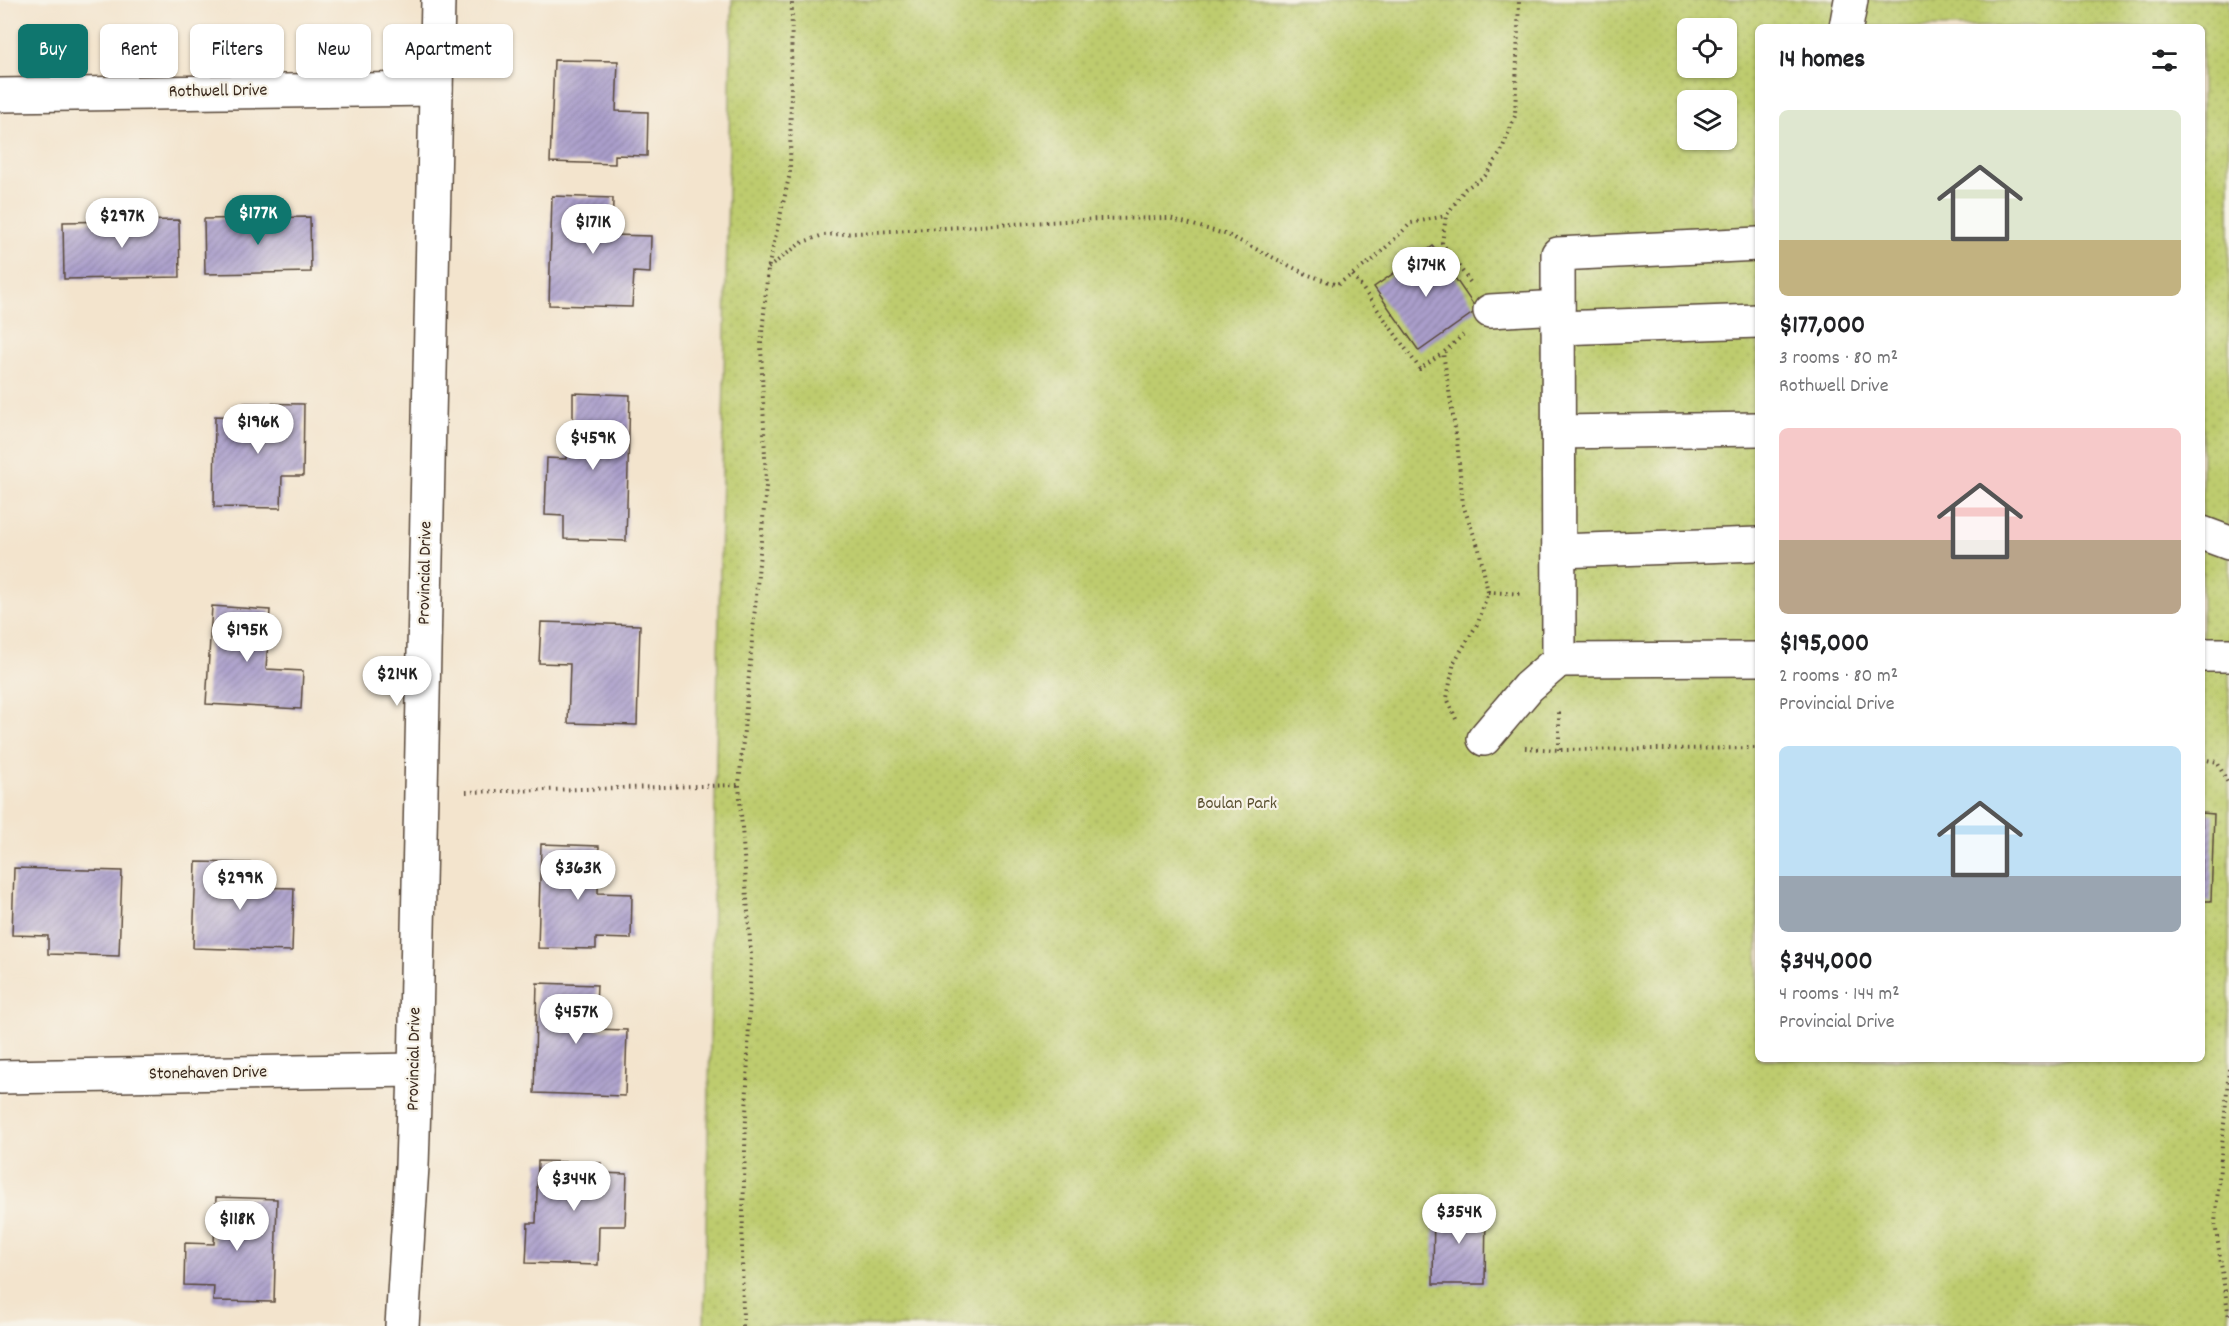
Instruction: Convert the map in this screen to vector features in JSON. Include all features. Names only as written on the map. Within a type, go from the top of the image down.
[{"type":"street","name":"Provincial Drive","points":[[402,1326],[412,1166],[415,1070],[438,0]]},
{"type":"street","points":[[1847,24],[1851,0]]},
{"type":"street","name":"Rothwell Drive","points":[[0,95],[436,89]]},
{"type":"street","points":[[1560,660],[1558,254],[1755,244]]},
{"type":"street","points":[[1490,311],[1558,317],[1755,321]]},
{"type":"street","points":[[1558,432],[1755,429]]},
{"type":"street","points":[[2205,534],[2229,543]]},
{"type":"street","points":[[1559,551],[1755,544]]},
{"type":"street","points":[[2205,655],[2229,655]]},
{"type":"street","points":[[1484,739],[1528,687],[1560,660],[1755,659]]},
{"type":"street","name":"Stonehaven Drive","points":[[0,1077],[415,1070]]},
{"type":"path","points":[[743,1326],[742,1246],[751,955],[739,785],[766,486],[761,344],[768,269],[790,173],[792,0]]},
{"type":"path","points":[[1353,275],[1420,369],[1443,353],[1490,311],[1442,243],[1446,216],[1465,189],[1485,176],[1501,152],[1515,116],[1519,0]]},
{"type":"path","points":[[768,269],[801,243],[823,236],[1099,219],[1169,218],[1228,235],[1306,274],[1337,285],[1374,259],[1411,223],[1446,216]]},
{"type":"path","points":[[1443,353],[1457,441],[1463,505],[1479,549],[1488,592],[1478,623],[1454,662],[1448,699],[1456,720],[1484,739],[1524,748],[1559,750],[1755,748]]},
{"type":"path","points":[[2205,760],[2217,762],[2229,785]]},
{"type":"path","points":[[466,792],[739,785]]},
{"type":"path","points":[[2229,1069],[2215,1223],[2229,1318]]},
{"type":"green space","name":"Boulan Park","points":[[732,0],[2229,0],[2229,1326],[704,1326]]},
{"type":"building","points":[[554,60],[618,61],[616,111],[648,112],[647,156],[615,155],[615,164],[550,162]]},
{"type":"building","points":[[552,196],[613,198],[612,235],[651,236],[650,273],[634,272],[632,307],[549,305]]},
{"type":"building","points":[[310,217],[311,272],[205,274],[204,219]]},
{"type":"building","points":[[179,220],[180,277],[64,279],[63,222]]},
{"type":"building","points":[[1433,246],[1477,310],[1419,351],[1374,287]]},
{"type":"building","points":[[573,393],[630,395],[626,541],[564,539],[564,516],[545,515],[547,458],[566,459],[566,442],[573,442]]},
{"type":"building","points":[[244,403],[304,404],[303,476],[282,476],[281,508],[214,507],[215,416],[243,417]]},
{"type":"building","points":[[212,606],[270,610],[266,669],[303,671],[301,709],[206,704]]},
{"type":"building","points":[[541,622],[640,625],[637,725],[568,723],[570,664],[539,663]]},
{"type":"building","points":[[2205,813],[2214,814],[2211,901],[2205,901]]},
{"type":"building","points":[[541,844],[599,846],[598,893],[632,894],[631,939],[596,938],[596,949],[538,948]]},
{"type":"building","points":[[196,862],[251,863],[249,887],[294,888],[292,951],[193,948]]},
{"type":"building","points":[[14,868],[122,871],[119,956],[48,954],[48,936],[12,935]]},
{"type":"building","points":[[537,983],[597,985],[595,1029],[627,1030],[625,1096],[534,1093]]},
{"type":"building","points":[[538,1161],[601,1163],[600,1173],[627,1174],[625,1226],[599,1226],[598,1265],[526,1263],[528,1223],[536,1223]]},
{"type":"building","points":[[216,1197],[277,1199],[274,1302],[213,1301],[214,1286],[184,1285],[185,1243],[214,1244]]},
{"type":"building","points":[[1434,1206],[1486,1207],[1485,1284],[1433,1284]]}]
